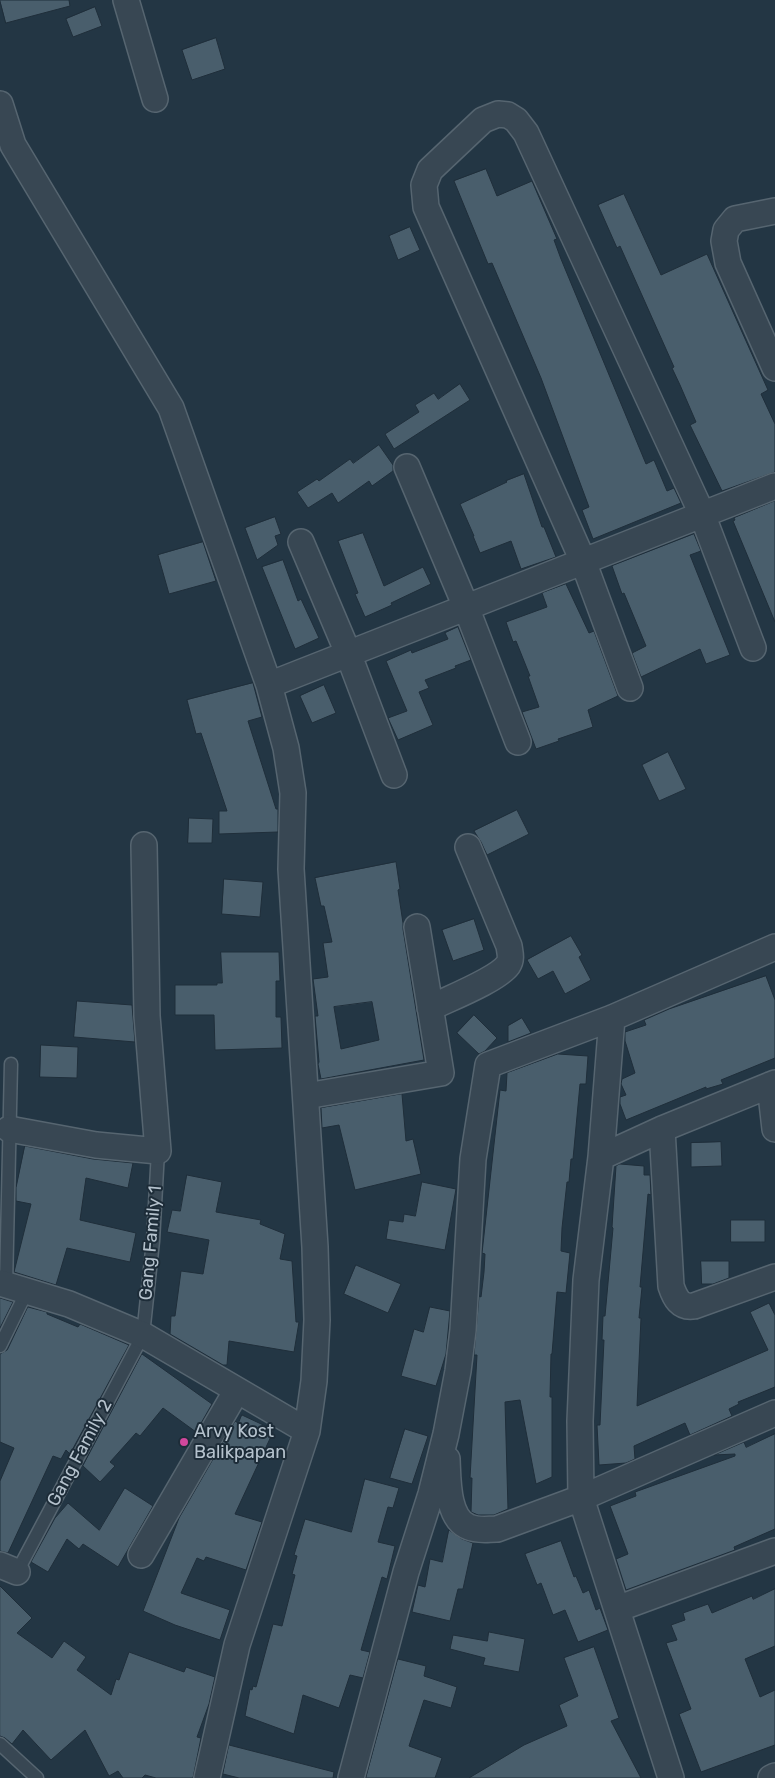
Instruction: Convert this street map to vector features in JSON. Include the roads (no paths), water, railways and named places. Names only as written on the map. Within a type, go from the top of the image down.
[{"type":"street","points":[[126,0],[155,99]]},
{"type":"street","points":[[0,104],[6,149],[171,408],[269,685],[286,748],[293,793],[292,870],[315,1247],[317,1320],[314,1381],[307,1431],[237,1645],[207,1778]]},
{"type":"street","points":[[630,688],[582,561],[426,207],[424,185],[430,170],[483,120],[498,114],[508,115],[516,120],[526,133],[702,514],[753,648]]},
{"type":"street","points":[[775,211],[735,220],[726,230],[724,241],[728,263],[775,368]]},
{"type":"street","points":[[407,467],[466,607],[518,742]]},
{"type":"street","points":[[269,685],[775,486]]},
{"type":"street","points":[[301,542],[348,653],[394,775]]},
{"type":"street","points":[[9,1129],[96,1146],[158,1151],[147,1016],[144,845]]},
{"type":"street","points":[[430,1008],[493,977],[508,965],[511,956],[509,946],[468,846]]},
{"type":"street","points":[[306,1096],[441,1073],[417,927]]},
{"type":"street","points":[[350,1778],[406,1572],[431,1494],[446,1434],[458,1371],[463,1330],[473,1159],[488,1065],[612,1018],[775,947]]},
{"type":"street","points":[[612,1018],[601,1157],[586,1280],[580,1421],[581,1498],[670,1778]]},
{"type":"street","points":[[601,1157],[662,1129],[773,1084],[775,1129]]},
{"type":"street","points":[[662,1129],[671,1286],[681,1304],[688,1307],[694,1306],[775,1277]]},
{"type":"street","points":[[11,1286],[69,1304],[143,1335],[307,1431]]},
{"type":"street","points":[[141,1555],[237,1390]]},
{"type":"street","points":[[446,1434],[448,1484],[454,1512],[461,1523],[471,1528],[482,1530],[497,1529],[581,1498],[775,1413]]},
{"type":"street","points":[[617,1609],[775,1551]]},
{"type":"street","points":[[771,1778],[775,1776]]},
{"type":"lane","points":[[0,1346],[11,1286],[9,1129],[11,1064]]},
{"type":"lane","name":"Gang Family 1","points":[[143,1335],[153,1241],[158,1151]]},
{"type":"lane","name":"Gang Family 2","points":[[8,1568],[143,1335]]},
{"type":"lane","points":[[0,1744],[37,1778]]},
{"type":"place","name":"Arvy Kost Balikpapan","points":[[184,1442]]}]
